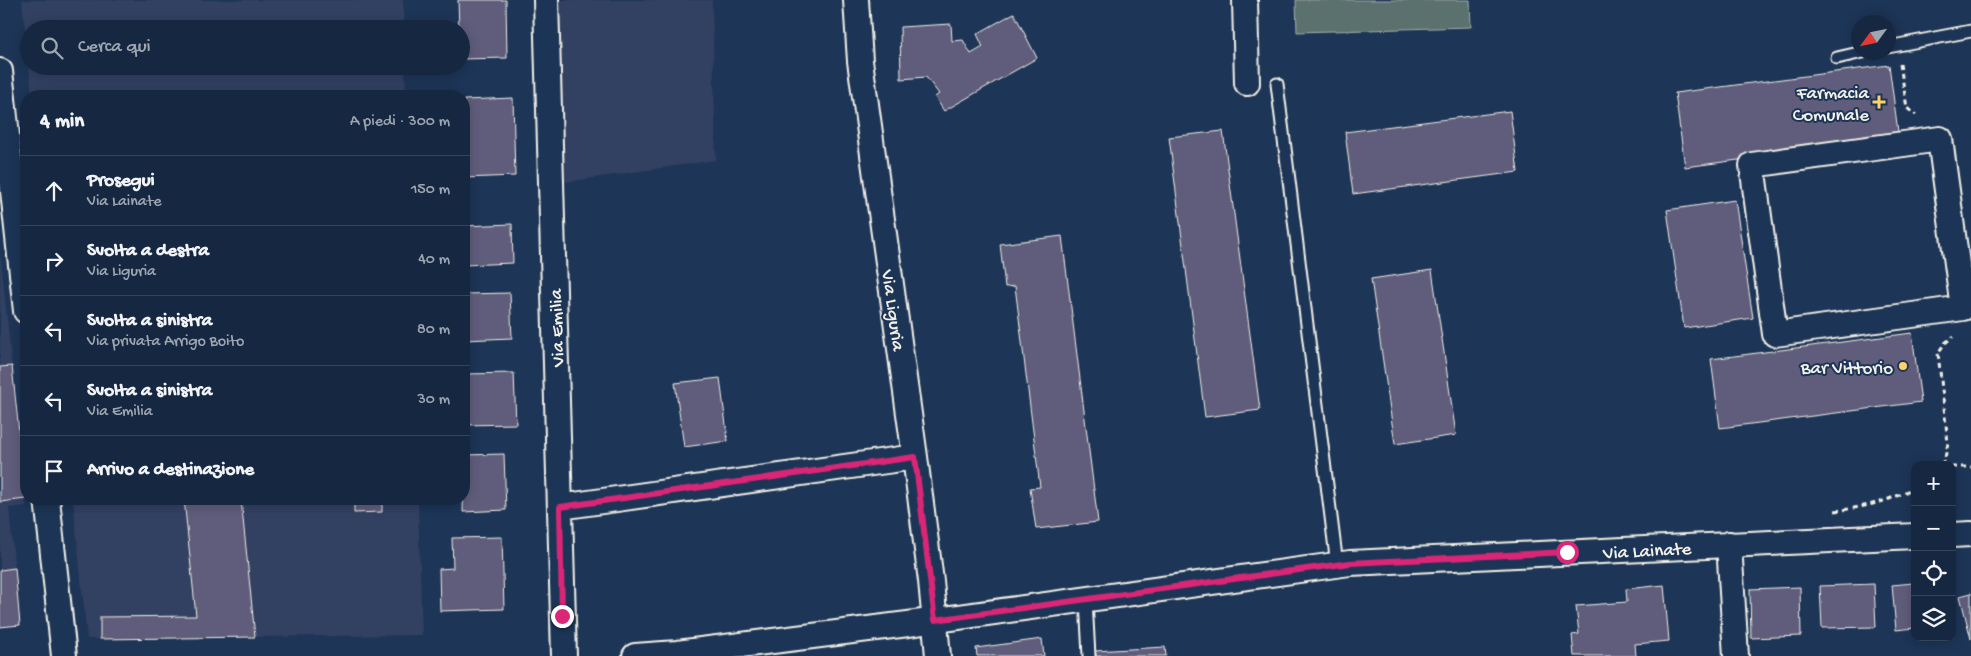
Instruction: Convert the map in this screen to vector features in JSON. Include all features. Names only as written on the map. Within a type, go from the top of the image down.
[{"type":"street","name":"Via Emilia","points":[[546,0],[564,656]]},
{"type":"street","name":"Via Liguria","points":[[856,0],[860,61],[915,457],[938,656]]},
{"type":"street","points":[[1245,0],[1246,83]]},
{"type":"street","points":[[0,71],[20,256]]},
{"type":"street","points":[[1940,139],[1963,308],[1775,334],[1752,165],[1940,139]]},
{"type":"street","points":[[560,507],[915,457]]},
{"type":"street","points":[[48,505],[64,656]]},
{"type":"street","points":[[1956,535],[1971,534]]},
{"type":"street","name":"Via Lainate","points":[[635,656],[677,655],[1337,565],[1911,536]]},
{"type":"street","points":[[1729,544],[1736,656]]},
{"type":"lane","points":[[1896,46],[1971,31]]},
{"type":"lane","points":[[1837,58],[1851,55]]},
{"type":"lane","points":[[1277,84],[1337,565]]},
{"type":"lane","points":[[1086,600],[1089,656]]},
{"type":"path","points":[[1943,461],[1948,443],[1938,353],[1945,343],[1960,332]]},
{"type":"path","points":[[1956,467],[1971,467]]},
{"type":"shaded area","points":[[22,0],[403,0],[404,20],[24,20]]},
{"type":"shaded area","points":[[548,0],[712,0],[716,160],[553,184]]},
{"type":"shaded area","points":[[30,75],[405,75],[406,90],[31,90]]},
{"type":"shaded area","points":[[0,250],[20,447],[20,505],[26,506],[9,508],[20,625],[0,627]]},
{"type":"shaded area","points":[[74,505],[418,505],[422,635],[87,639]]},
{"type":"green space","points":[[1296,0],[1470,0],[1471,27],[1297,32]]},
{"type":"building","points":[[458,0],[506,0],[507,58],[470,59],[470,20],[459,20]]},
{"type":"building","points":[[1014,13],[1037,58],[944,111],[935,97],[939,94],[926,77],[901,79],[900,27],[951,24],[952,41],[963,40],[971,54],[983,47],[977,34]]},
{"type":"building","points":[[1889,65],[1899,139],[1685,167],[1675,93]]},
{"type":"building","points":[[513,98],[515,176],[470,178],[470,100]]},
{"type":"building","points":[[1510,111],[1518,172],[1353,194],[1345,132]]},
{"type":"building","points":[[1223,131],[1260,410],[1205,417],[1169,137]]},
{"type":"building","points":[[1735,200],[1753,318],[1684,328],[1667,210]]},
{"type":"building","points":[[512,224],[513,263],[470,265],[470,226]]},
{"type":"building","points":[[1062,236],[1098,522],[1036,529],[1030,488],[1040,487],[1015,286],[1005,287],[1000,244]]},
{"type":"building","points":[[1432,270],[1456,435],[1395,444],[1371,279]]},
{"type":"building","points":[[510,293],[512,338],[470,340],[470,294]]},
{"type":"building","points":[[1912,333],[1921,402],[1720,428],[1711,359]]},
{"type":"building","points":[[12,366],[20,442],[20,500],[0,502],[0,367]]},
{"type":"building","points":[[514,373],[516,424],[470,425],[470,374]]},
{"type":"building","points":[[720,378],[728,441],[684,447],[675,383]]},
{"type":"building","points":[[504,454],[506,510],[463,512],[463,505],[470,505],[470,455]]},
{"type":"building","points":[[185,505],[242,505],[255,637],[100,639],[100,617],[196,616]]},
{"type":"building","points":[[354,505],[382,505],[382,512],[354,513]]},
{"type":"building","points":[[502,537],[504,609],[440,611],[439,569],[453,568],[452,538]]},
{"type":"building","points":[[15,568],[20,625],[0,627],[0,570]]},
{"type":"building","points":[[1911,583],[1911,628],[1896,630],[1892,585]]},
{"type":"building","points":[[1874,584],[1876,627],[1822,628],[1820,586]]},
{"type":"building","points":[[1664,585],[1669,641],[1635,644],[1636,656],[1574,656],[1572,635],[1579,634],[1576,606],[1627,602],[1626,589]]},
{"type":"building","points":[[1800,587],[1801,636],[1751,638],[1750,589]]},
{"type":"building","points":[[1971,593],[1971,639],[1960,596]]},
{"type":"building","points":[[1042,639],[1044,656],[977,656],[976,648]]},
{"type":"building","points":[[1165,647],[1166,656],[1096,656],[1095,651]]},
{"type":"place","name":"Farmacia Comunale","points":[[1879,102]]},
{"type":"place","name":"Bar Vittorio","points":[[1903,366]]},
{"type":"route","points":[[562,616],[560,507],[915,457],[935,620],[1350,563],[1567,552]]}]
